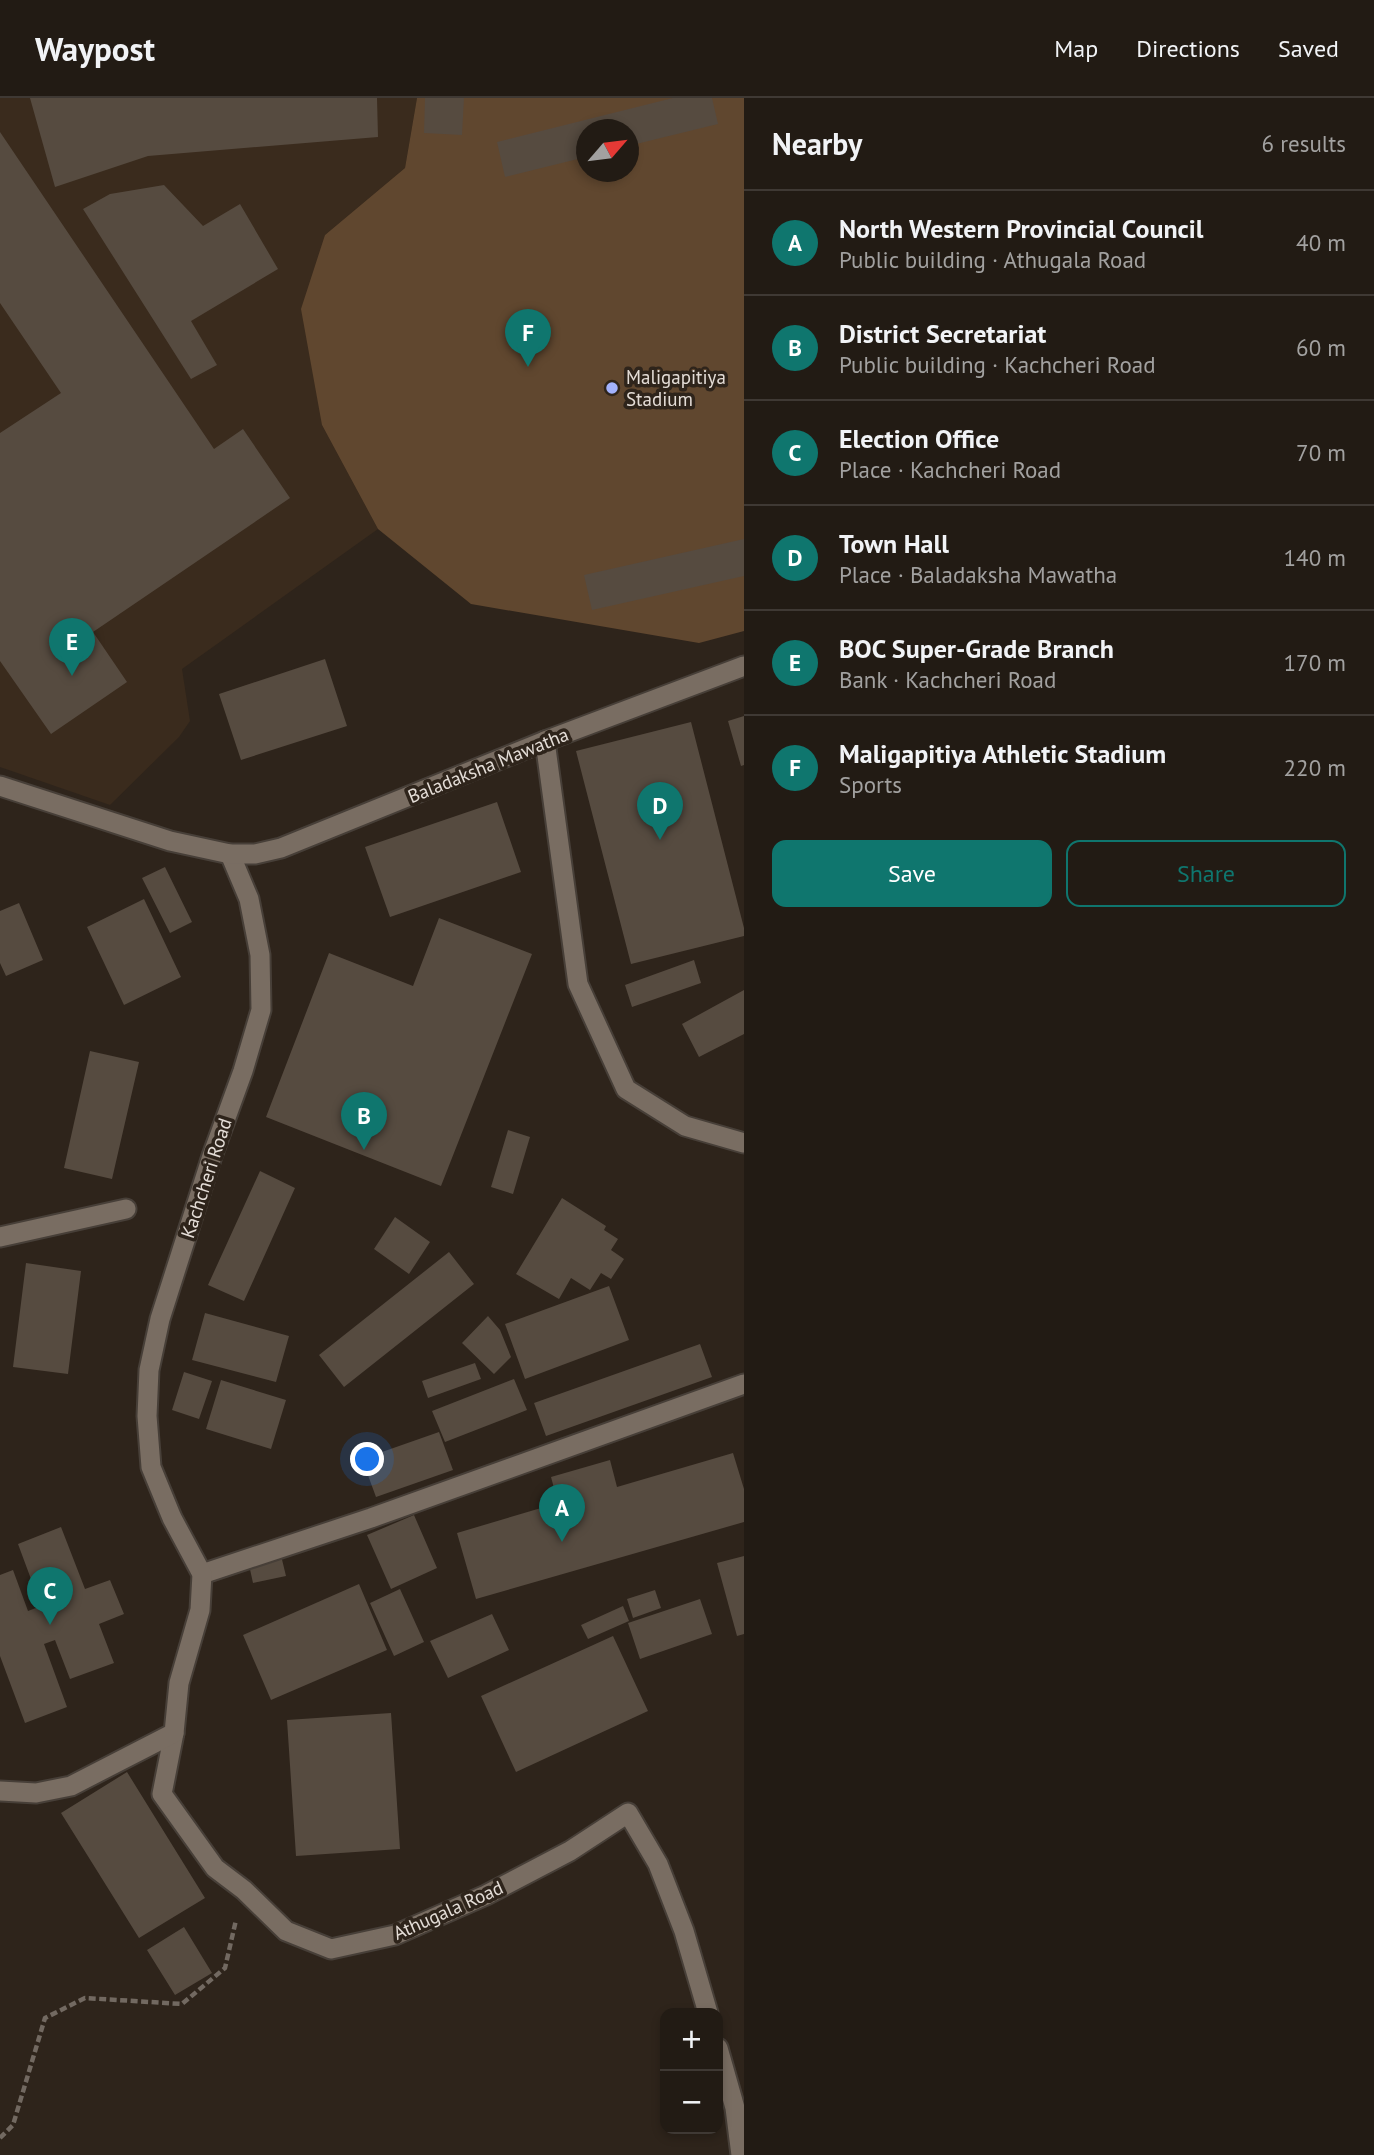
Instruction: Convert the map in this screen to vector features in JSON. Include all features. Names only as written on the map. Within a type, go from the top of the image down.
[{"type":"street","name":"Baladaksha Mawatha","points":[[230,854],[255,854],[281,848],[545,741],[744,666]]},
{"type":"street","points":[[545,741],[578,984],[626,1089],[685,1126],[744,1143]]},
{"type":"street","points":[[0,786],[170,841],[230,854]]},
{"type":"street","name":"Kachcheri Road","points":[[174,1732],[179,1683],[201,1610],[202,1574],[172,1518],[151,1467],[147,1416],[149,1370],[160,1319],[261,1010],[258,944],[250,899],[230,854]]},
{"type":"street","points":[[0,1237],[126,1209]]},
{"type":"street","points":[[202,1574],[371,1518],[744,1384]]},
{"type":"street","points":[[0,1791],[36,1793],[71,1786],[174,1732]]},
{"type":"street","name":"Athugala Road","points":[[174,1732],[162,1794],[215,1868],[244,1890],[286,1931],[331,1949],[395,1935],[486,1895],[570,1851],[628,1813],[659,1864],[684,1931],[707,2008]]},
{"type":"street","points":[[723,2066],[735,2108],[741,2155]]},
{"type":"path","points":[[0,2138],[13,2125],[45,2018],[85,1998],[182,2004],[225,1968],[244,1890]]},
{"type":"shaded area","points":[[0,98],[417,98],[405,168],[325,235],[322,425],[378,529],[182,669],[190,721],[179,737],[110,805],[0,767]]},
{"type":"shaded area","points":[[417,98],[744,98],[744,631],[699,643],[471,604],[378,529],[322,425],[301,309],[325,235],[405,168]]},
{"type":"building","points":[[30,98],[377,98],[378,137],[148,156],[55,187]]},
{"type":"building","points":[[425,98],[464,98],[462,135],[424,133]]},
{"type":"building","points":[[673,98],[712,98],[718,124],[639,143],[639,119],[589,119]]},
{"type":"building","points":[[576,122],[576,159],[505,177],[497,142]]},
{"type":"building","points":[[0,132],[214,449],[243,429],[290,498],[93,632],[127,682],[51,734],[0,661],[0,433],[61,393],[0,303]]},
{"type":"building","points":[[164,185],[203,226],[240,204],[278,269],[191,321],[217,365],[191,379],[83,209],[110,194]]},
{"type":"building","points":[[744,539],[744,576],[592,610],[584,575]]},
{"type":"building","points":[[325,659],[347,726],[241,760],[219,694]]},
{"type":"building","points":[[744,716],[744,765],[741,766],[728,721]]},
{"type":"building","points":[[691,722],[744,936],[631,964],[576,751]]},
{"type":"building","points":[[497,802],[521,872],[390,917],[365,847]]},
{"type":"building","points":[[165,867],[192,922],[170,933],[142,878]]},
{"type":"building","points":[[144,899],[181,977],[124,1005],[87,927]]},
{"type":"building","points":[[19,903],[43,960],[6,976],[0,963],[0,911]]},
{"type":"building","points":[[439,918],[532,954],[441,1186],[266,1117],[329,953],[413,986]]},
{"type":"building","points":[[694,960],[701,983],[632,1007],[625,985]]},
{"type":"building","points":[[744,990],[744,1034],[699,1057],[682,1024]]},
{"type":"building","points":[[90,1051],[139,1062],[112,1179],[64,1168]]},
{"type":"building","points":[[508,1130],[530,1137],[513,1194],[491,1187]]},
{"type":"building","points":[[260,1171],[295,1188],[244,1301],[208,1285]]},
{"type":"building","points":[[562,1198],[606,1226],[604,1230],[618,1239],[611,1250],[624,1259],[611,1279],[601,1273],[590,1290],[571,1278],[559,1299],[516,1274]]},
{"type":"building","points":[[395,1217],[430,1242],[409,1274],[374,1249]]},
{"type":"building","points":[[449,1252],[474,1284],[344,1387],[319,1355]]},
{"type":"building","points":[[26,1263],[81,1271],[68,1374],[13,1367]]},
{"type":"building","points":[[609,1286],[629,1340],[525,1379],[505,1324]]},
{"type":"building","points":[[205,1313],[289,1336],[276,1382],[192,1360]]},
{"type":"building","points":[[488,1316],[500,1330],[511,1357],[494,1374],[462,1343]]},
{"type":"building","points":[[700,1344],[712,1377],[546,1436],[534,1403]]},
{"type":"building","points":[[475,1363],[481,1379],[428,1398],[422,1381]]},
{"type":"building","points":[[184,1372],[212,1381],[199,1419],[172,1410]]},
{"type":"building","points":[[514,1379],[527,1410],[445,1442],[432,1411]]},
{"type":"building","points":[[221,1380],[286,1400],[271,1449],[206,1429]]},
{"type":"building","points":[[439,1432],[453,1470],[376,1497],[362,1459]]},
{"type":"building","points":[[733,1453],[744,1489],[744,1522],[476,1599],[457,1533],[558,1503],[551,1477],[610,1460],[617,1487]]},
{"type":"building","points":[[414,1515],[437,1568],[391,1589],[367,1535]]},
{"type":"building","points":[[61,1527],[85,1589],[110,1580],[124,1614],[99,1624],[114,1663],[70,1679],[55,1640],[44,1644],[67,1707],[25,1723],[0,1656],[0,1575],[13,1570],[28,1611],[41,1606],[18,1544]]},
{"type":"building","points":[[278,1543],[286,1576],[253,1583],[246,1551]]},
{"type":"building","points":[[744,1556],[744,1634],[737,1636],[717,1563]]},
{"type":"building","points":[[359,1584],[387,1650],[271,1700],[243,1635]]},
{"type":"building","points":[[400,1589],[424,1642],[394,1656],[370,1603]]},
{"type":"building","points":[[655,1590],[661,1608],[633,1618],[627,1599]]},
{"type":"building","points":[[700,1599],[712,1634],[640,1659],[628,1623]]},
{"type":"building","points":[[623,1606],[629,1621],[588,1639],[581,1625]]},
{"type":"building","points":[[492,1614],[509,1650],[448,1678],[430,1641]]},
{"type":"building","points":[[613,1636],[648,1711],[516,1772],[481,1696]]},
{"type":"building","points":[[391,1713],[400,1849],[296,1856],[287,1720]]},
{"type":"building","points":[[127,1772],[205,1898],[139,1938],[61,1813]]},
{"type":"building","points":[[184,1927],[212,1973],[175,1995],[147,1950]]},
{"type":"place","name":"Maligapitiya Athletic Stadium","points":[[528,367]]},
{"type":"place","name":"Maligapitiya Stadium","points":[[612,388]]},
{"type":"place","name":"BOC Super-Grade Branch","points":[[72,676]]},
{"type":"place","name":"Town Hall","points":[[660,840]]},
{"type":"place","name":"District Secretariat","points":[[364,1150]]},
{"type":"place","name":"North Western Provincial Council","points":[[562,1542]]},
{"type":"place","name":"Election Office","points":[[50,1625]]}]
